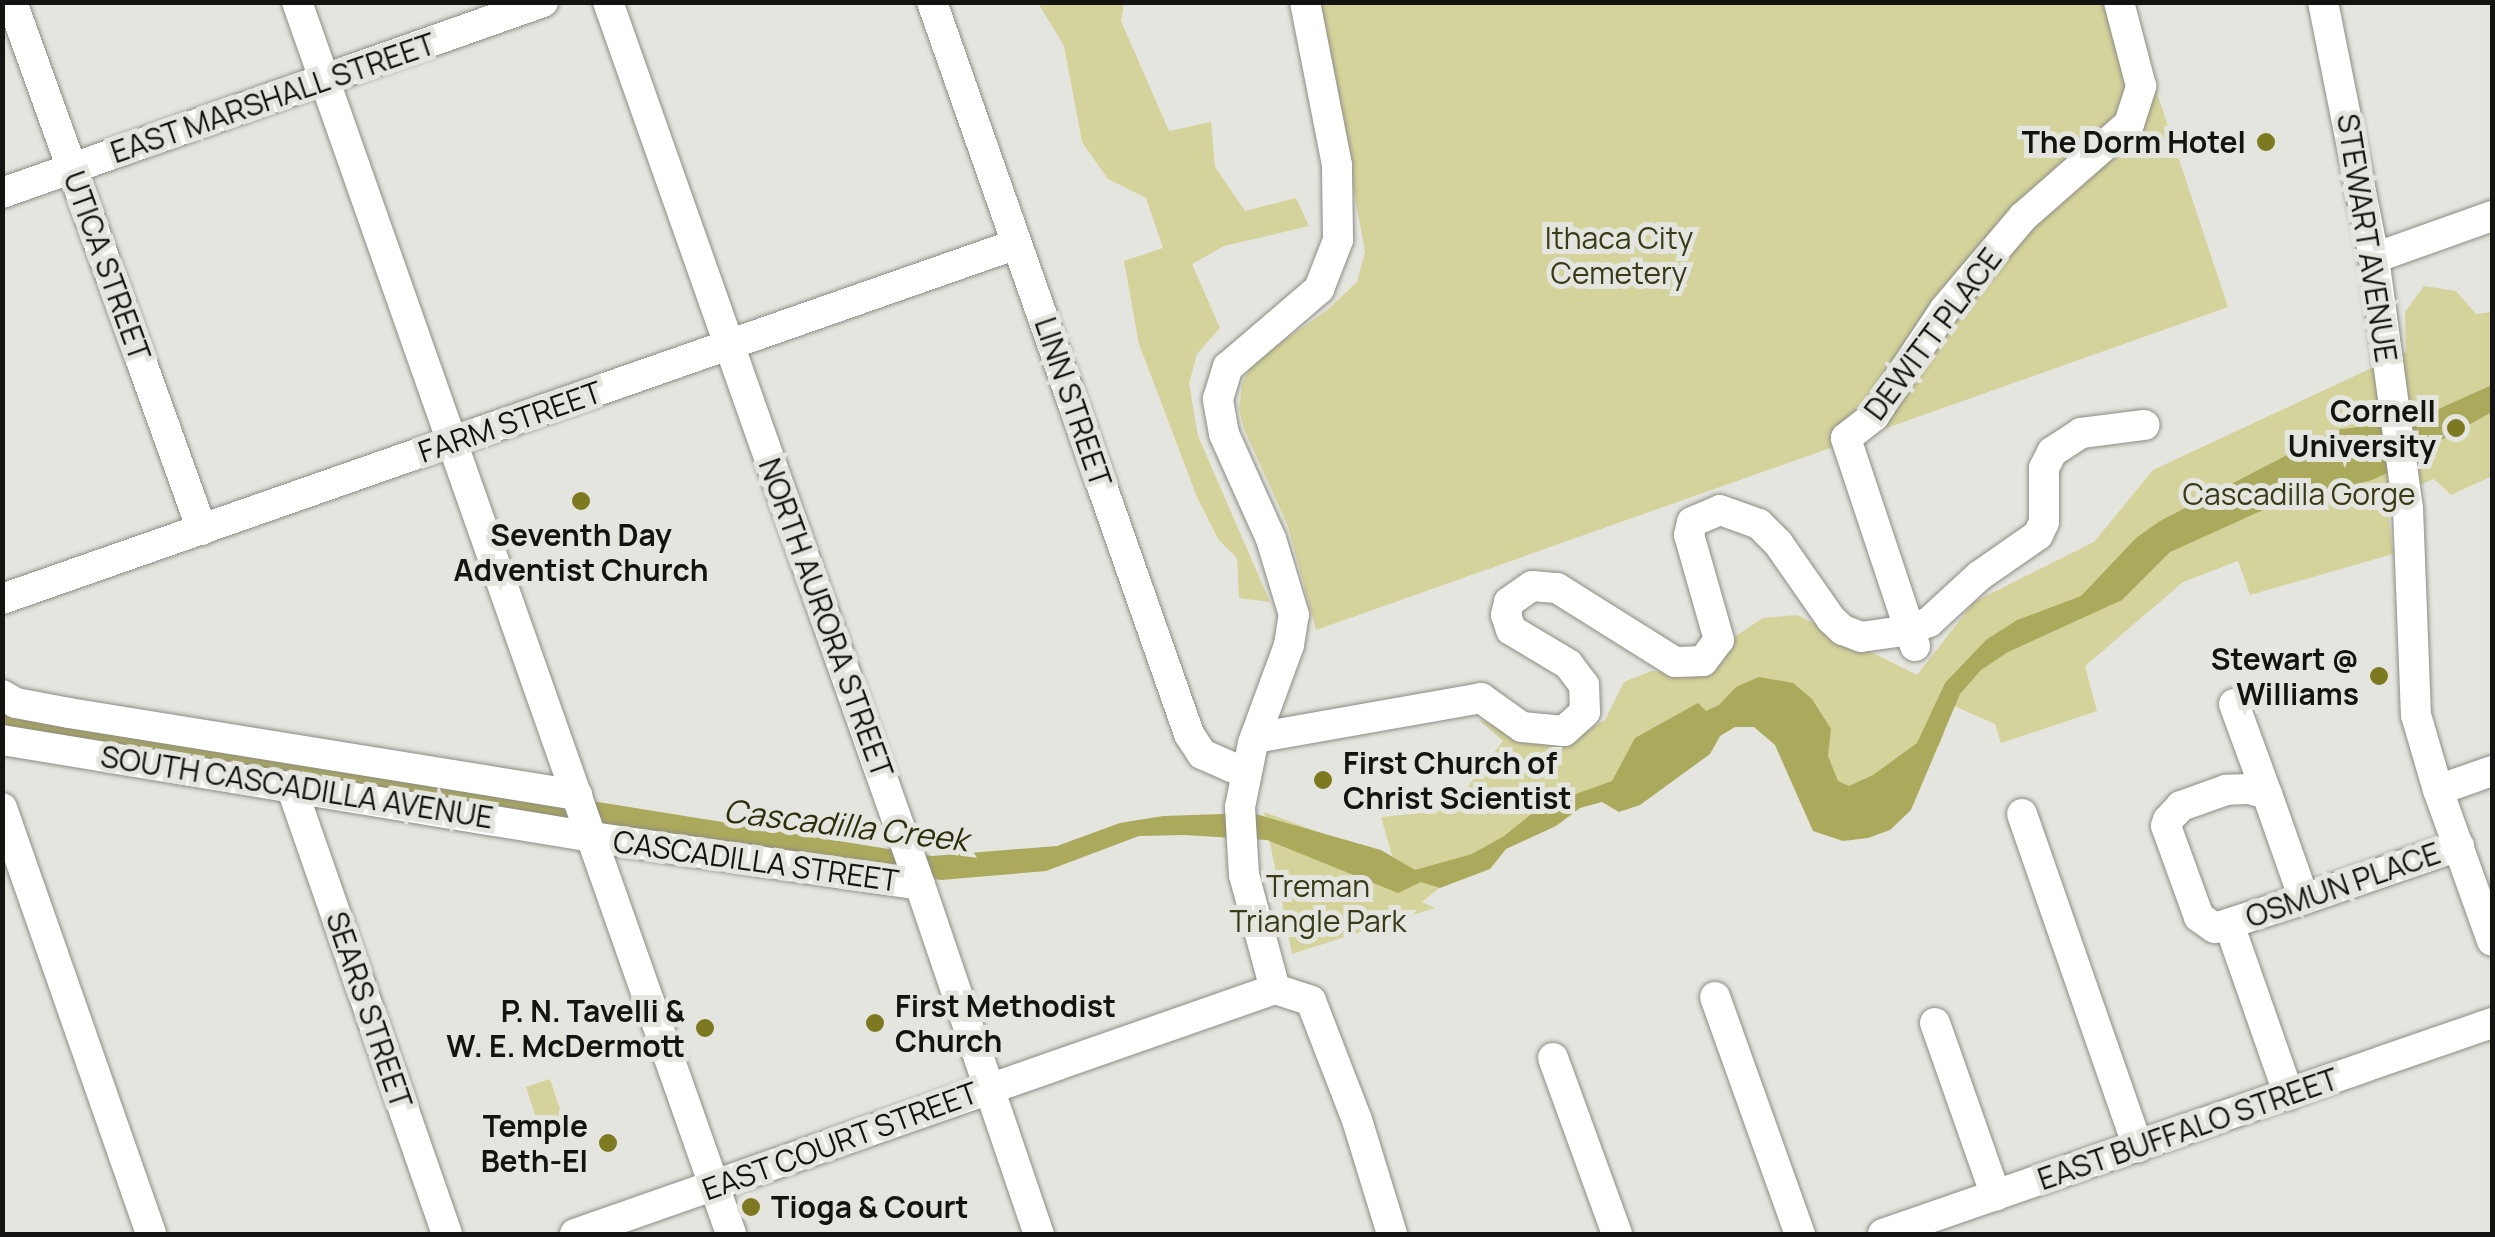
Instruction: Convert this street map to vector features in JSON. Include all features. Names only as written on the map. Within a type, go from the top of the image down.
[{"type":"street","name":"UTICA STREET","points":[[12,2],[202,530]]},
{"type":"street","points":[[296,2],[454,441],[730,1234]]},
{"type":"street","name":"EAST MARSHALL STREET","points":[[2,193],[542,2]]},
{"type":"street","name":"NORTH AURORA STREET","points":[[608,2],[908,850],[1039,1234]]},
{"type":"street","name":"LINN STREET","points":[[932,2],[1189,734],[1202,754],[1246,772]]},
{"type":"street","points":[[1304,2],[1338,165],[1338,240],[1318,289],[1228,367],[1218,399],[1224,434],[1272,539],[1294,614],[1290,645],[1246,772],[1240,807],[1240,845],[1247,888],[1274,989],[1311,1001],[1357,1120],[1392,1234]]},
{"type":"street","name":"DEWITT PLACE","points":[[1913,638],[1846,438],[1874,416],[1944,309],[2023,217],[2049,190],[2130,124],[2141,86],[2119,2]]},
{"type":"street","name":"STEWART AVENUE","points":[[2323,2],[2374,258],[2408,508],[2416,715],[2438,790],[2492,941]]},
{"type":"street","points":[[2374,258],[2492,216]]},
{"type":"street","name":"FARM STREET","points":[[2,599],[1017,244]]},
{"type":"street","points":[[1255,738],[1481,698],[1522,727],[1564,731],[1585,712],[1584,686],[1568,664],[1511,630],[1506,616],[1509,602],[1519,592],[1544,584],[1676,662],[1703,661],[1719,640],[1689,535],[1692,522],[1720,510],[1758,524],[1778,543],[1831,619],[1844,630],[1861,637],[1913,638],[1979,576],[2038,535],[2044,522],[2044,468],[2052,452],[2081,433],[2144,425]]},
{"type":"street","points":[[2,695],[16,703],[69,713],[578,795]]},
{"type":"street","points":[[2234,704],[2304,899]]},
{"type":"street","name":"SOUTH CASCADILLA AVENUE","points":[[2,740],[592,836]]},
{"type":"street","points":[[2438,790],[2492,771]]},
{"type":"street","name":"SEARS STREET","points":[[291,786],[447,1234]]},
{"type":"street","points":[[2229,924],[2215,928],[2198,917],[2166,826],[2181,806],[2204,796],[2250,789],[2267,794]]},
{"type":"street","points":[[2,808],[151,1234]]},
{"type":"street","points":[[2022,814],[2138,1147]]},
{"type":"street","name":"CASCADILLA STREET","points":[[592,836],[920,885]]},
{"type":"street","name":"OSMUN PLACE","points":[[2289,1095],[2229,924],[2458,846]]},
{"type":"street","name":"EAST COURT STREET","points":[[576,1234],[1274,989]]},
{"type":"street","points":[[1716,997],[1800,1234]]},
{"type":"street","points":[[1935,1023],[1996,1196]]},
{"type":"street","name":"EAST BUFFALO STREET","points":[[1883,1234],[1961,1222],[1996,1196],[2492,1023]]},
{"type":"street","points":[[1553,1058],[1616,1234]]},
{"type":"green space","points":[[1038,3],[1124,3],[1121,21],[1169,131],[1211,122],[1215,167],[1245,211],[1296,198],[1309,226],[1224,246],[1192,264],[1220,328],[1197,354],[1189,384],[1198,436],[1270,602],[1239,598],[1237,558],[1218,539],[1197,497],[1139,344],[1124,261],[1163,248],[1146,198],[1108,179],[1082,142],[1064,46]]},
{"type":"green space","name":"Ithaca City Cemetery","points":[[1320,3],[2134,3],[2152,78],[2228,307],[1316,630],[1288,526],[1244,429],[1239,409],[1242,384],[1253,362],[1326,311],[1357,282],[1365,252]]},
{"type":"green space","name":"Cascadilla Gorge","points":[[2424,286],[2456,291],[2476,314],[2492,312],[2492,476],[2451,495],[2434,479],[2387,498],[2393,554],[2250,595],[2238,561],[2183,582],[2085,666],[2097,711],[2001,743],[1995,724],[1952,705],[1940,744],[1867,823],[1766,703],[1467,866],[1422,902],[1435,908],[1292,954],[1264,812],[1354,845],[1397,873],[1381,817],[1450,810],[1503,741],[1478,719],[1514,734],[1566,744],[1605,720],[1624,682],[1651,671],[1680,673],[1763,618],[1797,615],[1917,675],[1974,602],[2094,542],[2153,470],[2406,352],[2405,312]]},
{"type":"green space","points":[[550,1079],[565,1125],[541,1133],[526,1087]]},
{"type":"shaded area","points":[[2492,385],[2492,412],[2436,443],[2426,455],[2372,480],[2272,506],[2170,552],[2122,600],[2008,652],[1981,670],[1960,694],[1911,810],[1890,830],[1868,838],[1843,841],[1813,831],[1775,745],[1754,727],[1735,727],[1720,736],[1710,754],[1640,805],[1619,812],[1602,802],[1580,808],[1556,826],[1506,849],[1490,869],[1440,888],[1421,882],[1398,893],[1267,840],[1184,835],[1139,836],[1046,871],[941,880],[3,728],[3,706],[932,856],[1057,846],[1120,823],[1163,816],[1252,813],[1381,850],[1415,870],[1472,854],[1504,836],[1540,807],[1612,781],[1635,738],[1698,703],[1706,711],[1719,705],[1736,687],[1759,677],[1793,683],[1812,699],[1831,729],[1828,756],[1838,781],[1849,786],[1873,775],[1917,743],[1945,683],[1986,640],[2017,620],[2081,596],[2136,538],[2160,521],[2335,430],[2414,420]]},
{"type":"place","name":"The Dorm Hotel","points":[[2266,142]]},
{"type":"place","name":"Cornell University","points":[[2456,428]]},
{"type":"place","name":"Seventh Day Adventist Church","points":[[581,501]]},
{"type":"place","name":"Stewart @ Williams","points":[[2379,676]]},
{"type":"place","name":"First Church of Christ Scientist","points":[[1323,780]]},
{"type":"place","name":"First Methodist Church","points":[[875,1023]]},
{"type":"place","name":"P. N. Tavelli & W. E. McDermott","points":[[705,1028]]},
{"type":"place","name":"Temple Beth-El","points":[[608,1143]]},
{"type":"place","name":"Tioga & Court","points":[[751,1207]]},
{"type":"water label","name":"Cascadilla Creek","points":[[846,825]]},
{"type":"park label","name":"Treman Triangle Park","points":[[1318,903]]}]
